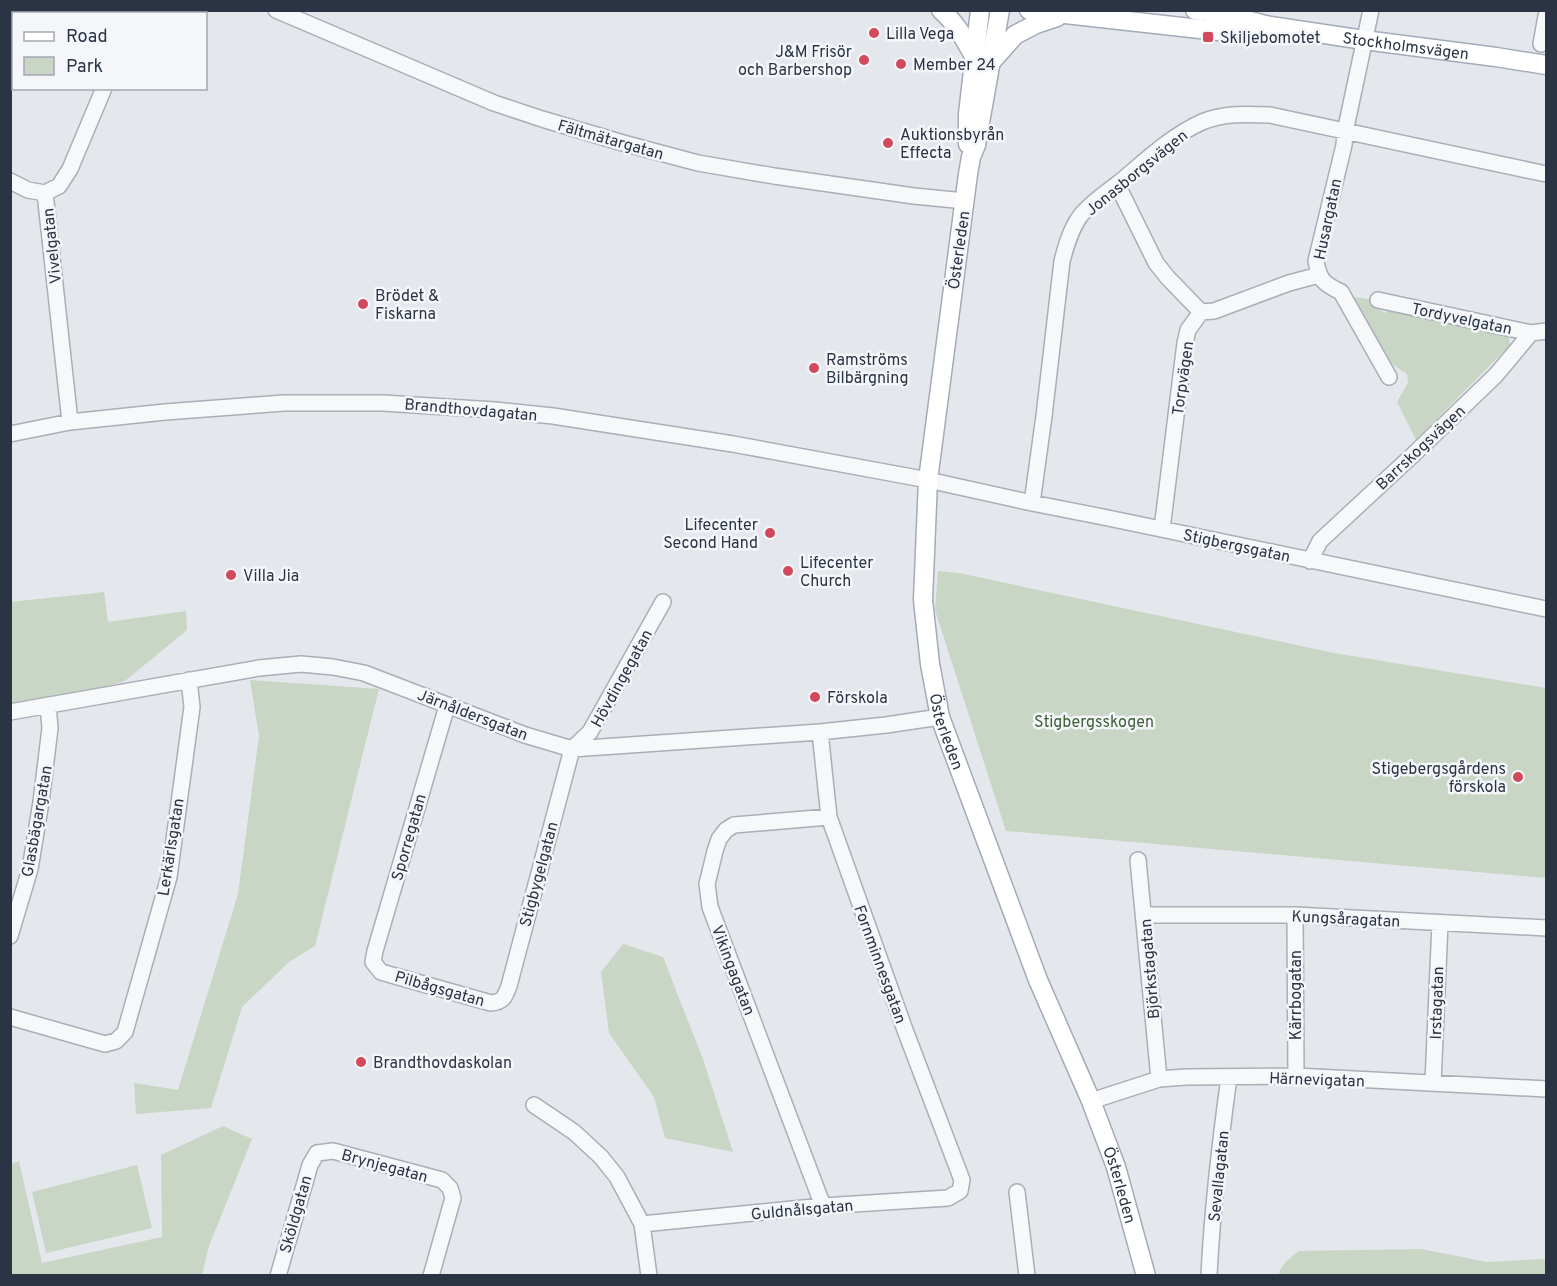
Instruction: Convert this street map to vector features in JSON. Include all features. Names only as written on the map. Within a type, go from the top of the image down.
[{"type":"main road","points":[[941,10],[983,60],[1015,35],[1036,24],[1064,15]]},
{"type":"main road","name":"Österleden","points":[[980,10],[983,60],[976,145],[971,157],[928,480],[923,600],[930,664],[940,717],[1038,980],[1091,1101],[1116,1167],[1146,1275]]},
{"type":"main road","name":"Österleden","points":[[983,60],[1000,10]]},
{"type":"main road","name":"Stockholmsvägen","points":[[1029,10],[1227,32],[1265,24]]},
{"type":"main road","name":"Stockholmsvägen","points":[[1195,10],[1364,40],[1546,65]]},
{"type":"street","name":"Fältmätargatan","points":[[276,10],[494,103],[623,143],[698,162],[774,176],[965,201]]},
{"type":"street","name":"Husargatan","points":[[1371,10],[1344,145],[1316,261],[1318,275],[1328,285],[1341,292],[1389,377]]},
{"type":"street","points":[[1541,44],[1546,16]]},
{"type":"street","name":"Vivelgatan","points":[[70,422],[45,193],[59,186],[70,169],[103,90]]},
{"type":"street","name":"Jonasborgsvägen","points":[[1032,503],[1066,244],[1081,216],[1093,203],[1186,131],[1220,116],[1270,115],[1546,174]]},
{"type":"street","points":[[10,181],[28,190],[45,193]]},
{"type":"street","points":[[1117,184],[1156,263],[1201,312],[1214,311],[1289,283],[1318,275]]},
{"type":"street","name":"Tordyvelgatan","points":[[1378,300],[1539,332]]},
{"type":"street","name":"Torpvägen","points":[[1162,530],[1185,343],[1188,330],[1201,312]]},
{"type":"street","name":"Barrskogsvägen","points":[[1310,561],[1320,541],[1416,452],[1539,332]]},
{"type":"street","name":"Brandthovdagatan","points":[[10,434],[70,422],[165,412],[284,404],[383,402],[553,416],[733,444],[928,480]]},
{"type":"street","name":"Stigbergsgatan","points":[[928,480],[1546,609]]},
{"type":"street","name":"Hövdingegatan","points":[[572,749],[590,732],[663,602]]},
{"type":"street","name":"Järnåldersgatan","points":[[10,712],[272,666],[301,664],[364,673],[525,735],[572,749],[820,732],[940,717]]},
{"type":"street","name":"Lerkärlsgatan","points":[[10,1017],[105,1044],[114,1042],[125,1032],[169,877],[192,707],[189,680]]},
{"type":"street","name":"Glasbägargatan","points":[[10,936],[30,869],[42,802],[50,728],[48,705]]},
{"type":"street","name":"Sporregatan","points":[[378,967],[374,962],[375,951],[447,706]]},
{"type":"street","name":"Fornminnesgatan","points":[[820,732],[829,818],[905,1030],[962,1179],[960,1190]]},
{"type":"street","name":"Stigbygelgatan","points":[[503,999],[509,986],[572,749]]},
{"type":"street","name":"Vikingagatan","points":[[823,1206],[710,907],[707,884],[719,839],[726,830],[734,825],[829,818]]},
{"type":"street","name":"Björkstagatan","points":[[1138,860],[1159,1079]]},
{"type":"street","name":"Kungsåragatan","points":[[1144,915],[1295,915],[1546,928]]},
{"type":"street","name":"Kärrbogatan","points":[[1295,915],[1296,1076]]},
{"type":"street","name":"Irstagatan","points":[[1432,1083],[1440,923]]},
{"type":"street","name":"Pilbågsgatan","points":[[378,967],[381,972],[491,1003],[503,999]]},
{"type":"street","name":"Härnevigatan","points":[[1091,1101],[1159,1079],[1229,1077],[1296,1076],[1546,1089]]},
{"type":"street","name":"Sevallagatan","points":[[1209,1275],[1210,1247],[1229,1077]]},
{"type":"street","points":[[534,1105],[574,1132],[602,1157],[617,1177],[642,1224],[649,1275]]},
{"type":"street","name":"Brynjegatan","points":[[316,1154],[333,1150],[442,1180],[453,1198],[430,1275]]},
{"type":"street","name":"Sköldgatan","points":[[278,1275],[310,1165],[316,1154]]},
{"type":"street","name":"Guldnålsgatan","points":[[642,1224],[823,1206],[948,1198],[960,1190]]},
{"type":"street","points":[[1017,1192],[1027,1275]]},
{"type":"green space","points":[[1354,297],[1375,300],[1374,306],[1385,313],[1396,305],[1508,333],[1510,345],[1416,440],[1397,402],[1408,383],[1407,374],[1389,362]]},
{"type":"green space","name":"Stigbergsskogen","points":[[938,571],[959,573],[1334,653],[1546,688],[1546,878],[1006,831],[935,610]]},
{"type":"green space","points":[[104,592],[108,622],[186,611],[187,630],[125,681],[53,703],[11,710],[10,602]]},
{"type":"green space","points":[[250,680],[379,689],[315,946],[289,962],[242,1007],[211,1108],[136,1114],[134,1083],[178,1090],[238,894],[259,736]]},
{"type":"green space","points":[[623,944],[663,957],[703,1059],[733,1152],[665,1138],[654,1097],[609,1033],[601,972]]},
{"type":"green space","points":[[223,1126],[252,1139],[209,1246],[202,1275],[11,1275],[11,1164],[19,1161],[42,1263],[162,1237],[161,1155]]},
{"type":"green space","points":[[137,1165],[152,1228],[46,1253],[32,1192]]},
{"type":"green space","points":[[1421,1249],[1487,1262],[1546,1259],[1546,1275],[1279,1275],[1289,1259],[1299,1251]]},
{"type":"place","name":"Lilla Vega","points":[[874,33]]},
{"type":"place","name":"Skiljebomotet","points":[[1208,37]]},
{"type":"place","name":"J&M Frisör och Barbershop","points":[[864,60]]},
{"type":"place","name":"Member 24","points":[[901,64]]},
{"type":"place","name":"Auktionsbyrån Effecta","points":[[888,143]]},
{"type":"place","name":"Brödet & Fiskarna","points":[[363,304]]},
{"type":"place","name":"Ramströms Bilbärgning","points":[[814,368]]},
{"type":"place","name":"Lifecenter Second Hand","points":[[770,533]]},
{"type":"place","name":"Lifecenter Church","points":[[788,571]]},
{"type":"place","name":"Villa Jia","points":[[231,575]]},
{"type":"place","name":"Förskola","points":[[815,697]]},
{"type":"place","name":"Stigebergsgårdens förskola","points":[[1518,777]]},
{"type":"place","name":"Brandthovdaskolan","points":[[361,1062]]}]
